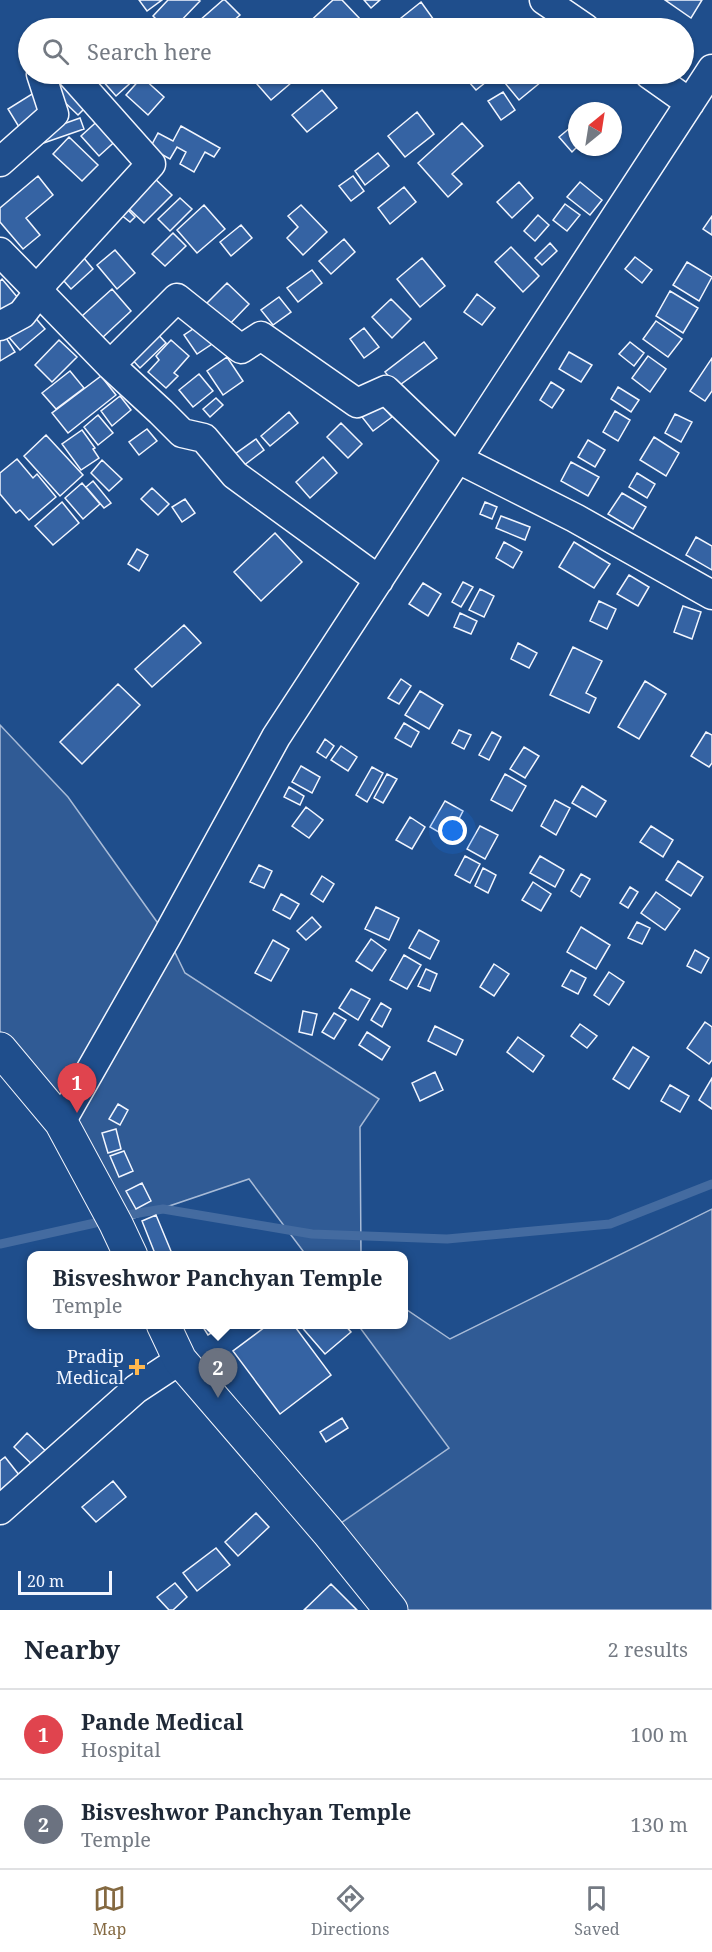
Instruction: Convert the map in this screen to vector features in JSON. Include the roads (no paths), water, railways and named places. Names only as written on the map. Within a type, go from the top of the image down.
[{"type":"street","points":[[544,0],[570,18]]},
{"type":"street","points":[[61,1122],[167,936],[276,737],[712,69]]},
{"type":"street","points":[[0,162],[54,114],[44,84]]},
{"type":"street","points":[[0,326],[22,314],[45,280],[151,164],[80,84]]},
{"type":"street","points":[[664,84],[690,102]]},
{"type":"street","points":[[0,252],[38,293],[111,365],[162,411],[182,434],[204,438],[235,475],[379,580]]},
{"type":"street","points":[[111,365],[177,298],[241,349],[261,336],[357,403],[386,390],[458,459],[575,519],[712,595]]},
{"type":"street","points":[[0,1049],[61,1122],[129,1251]]},
{"type":"street","points":[[165,1329],[180,1360],[320,1523],[391,1610]]},
{"type":"street","points":[[0,1510],[136,1389],[180,1360]]},
{"type":"waterway","points":[[127,1215],[163,1209],[312,1234],[447,1239],[610,1224],[712,1184]]},
{"type":"waterway","points":[[0,1244],[95,1223]]},
{"type":"place","name":"Pande Medical","points":[[77,1113]]},
{"type":"place","name":"Pradip Medical","points":[[137,1367]]},
{"type":"place","name":"Bisveshwor Panchyan Temple","points":[[218,1398]]}]
